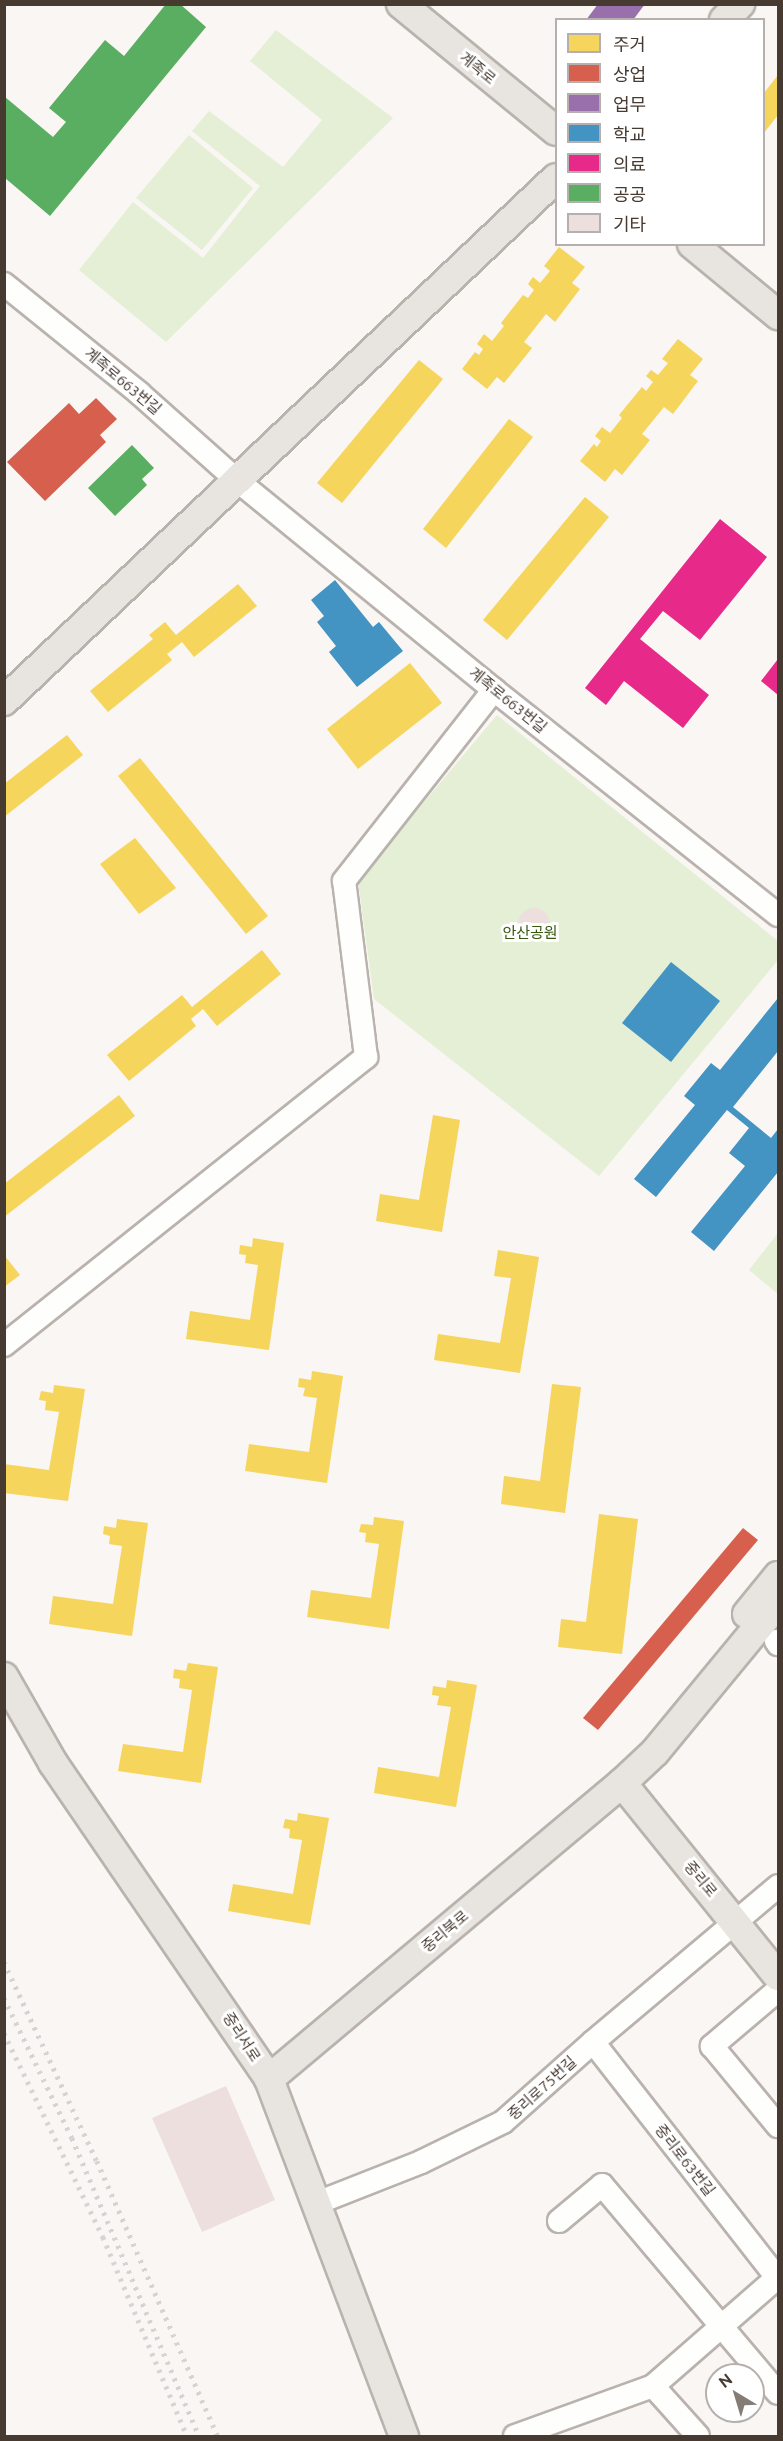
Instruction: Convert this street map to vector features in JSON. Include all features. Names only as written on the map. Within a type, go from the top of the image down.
[{"type":"main road","name":"계족로","points":[[401,4],[555,130]]},
{"type":"main road","points":[[726,18],[740,4]]},
{"type":"main road","points":[[4,702],[239,482],[555,179]]},
{"type":"main road","points":[[528,207],[555,208]]},
{"type":"main road","points":[[694,246],[778,315]]},
{"type":"main road","name":"중리북로","points":[[622,1783],[642,1742],[778,1576]]},
{"type":"main road","name":"중리북로","points":[[269,2079],[622,1783],[655,1752],[778,1603]]},
{"type":"main road","name":"중리서로","points":[[4,1677],[53,1763],[269,2079],[404,2436]]},
{"type":"main road","name":"중리로","points":[[622,1783],[778,1976]]},
{"type":"street","name":"계족로663번길","points":[[4,284],[139,393],[239,482],[494,690],[778,915]]},
{"type":"street","points":[[4,1345],[366,1057],[344,881],[494,690]]},
{"type":"street","name":"중리로75번길","points":[[317,2203],[421,2162],[503,2122],[593,2042],[778,1886]]},
{"type":"street","points":[[778,1990],[712,2046],[778,2126]]},
{"type":"street","name":"중리로63번길","points":[[515,2436],[653,2386],[778,2278],[593,2042]]},
{"type":"street","points":[[559,2221],[602,2185],[778,2393]]},
{"type":"street","points":[[653,2386],[699,2436]]},
{"type":"green space","points":[[276,30],[393,118],[166,342],[79,270],[133,202],[203,258],[260,186],[192,131],[209,111],[283,167],[322,120],[250,61]]},
{"type":"green space","points":[[189,135],[253,188],[202,250],[136,198]]},
{"type":"green space","name":"안산공원","points":[[497,715],[778,941],[778,960],[599,1176],[374,999],[358,881]]},
{"type":"green space","points":[[778,1233],[778,1294],[749,1270]]},
{"type":"building: 주거","points":[[778,75],[778,115],[765,132],[765,92]]},
{"type":"building: 주거","points":[[559,247],[585,267],[572,283],[580,289],[555,322],[546,314],[524,342],[532,348],[504,383],[497,377],[487,389],[462,369],[475,352],[479,355],[483,349],[477,344],[484,334],[492,341],[504,326],[501,323],[523,295],[528,298],[534,290],[528,284],[533,277],[540,283],[550,271],[544,266]]},
{"type":"building: 주거","points":[[678,339],[703,359],[690,375],[698,381],[673,414],[664,407],[642,434],[650,440],[622,475],[615,469],[605,482],[580,461],[594,444],[597,447],[601,441],[595,436],[602,427],[610,433],[622,418],[619,415],[642,387],[646,391],[653,382],[646,376],[651,370],[658,375],[668,363],[662,359]]},
{"type":"building: 주거","points":[[419,360],[443,379],[342,503],[317,483]]},
{"type":"building: 주거","points":[[509,419],[533,437],[446,548],[423,529]]},
{"type":"building: 주거","points":[[585,497],[609,517],[507,640],[483,620]]},
{"type":"building: 주거","points":[[238,584],[257,606],[194,657],[182,642],[167,654],[172,660],[108,712],[90,691],[153,639],[149,635],[165,622],[176,635]]},
{"type":"building: 주거","points":[[410,663],[442,703],[358,769],[327,729]]},
{"type":"building: 주거","points":[[67,735],[83,755],[4,817],[4,784]]},
{"type":"building: 주거","points":[[140,758],[268,916],[246,934],[118,776]]},
{"type":"building: 주거","points":[[135,838],[176,888],[139,914],[100,864]]},
{"type":"building: 주거","points":[[262,950],[281,974],[217,1026],[203,1009],[191,1019],[196,1026],[129,1081],[107,1055],[182,995],[192,1007]]},
{"type":"building: 주거","points":[[119,1095],[135,1116],[4,1217],[4,1184]]},
{"type":"building: 주거","points":[[433,1115],[460,1120],[442,1232],[376,1221],[380,1194],[419,1200]]},
{"type":"building: 주거","points":[[253,1238],[284,1243],[269,1350],[186,1339],[190,1311],[250,1320],[258,1265],[245,1263],[246,1255],[239,1254],[240,1245],[252,1247]]},
{"type":"building: 주거","points":[[498,1250],[539,1257],[520,1373],[434,1360],[438,1334],[500,1343],[511,1278],[494,1276]]},
{"type":"building: 주거","points":[[4,1255],[20,1275],[4,1287]]},
{"type":"building: 주거","points":[[312,1371],[343,1376],[327,1483],[245,1471],[249,1444],[309,1452],[317,1398],[303,1396],[305,1388],[298,1387],[299,1378],[311,1380]]},
{"type":"building: 주거","points":[[552,1384],[581,1387],[565,1513],[501,1504],[504,1476],[540,1481]]},
{"type":"building: 주거","points":[[54,1385],[85,1389],[68,1501],[4,1493],[4,1464],[49,1470],[59,1412],[45,1410],[46,1401],[39,1400],[41,1391],[53,1393]]},
{"type":"building: 주거","points":[[599,1514],[638,1519],[622,1654],[558,1647],[561,1619],[586,1622]]},
{"type":"building: 주거","points":[[374,1517],[404,1521],[389,1629],[307,1617],[311,1590],[371,1598],[379,1544],[365,1542],[366,1533],[359,1532],[361,1524],[373,1525]]},
{"type":"building: 주거","points":[[117,1519],[148,1523],[132,1636],[49,1624],[53,1596],[113,1604],[122,1546],[109,1544],[110,1536],[103,1534],[104,1526],[116,1528]]},
{"type":"building: 주거","points":[[188,1663],[218,1667],[201,1783],[118,1771],[123,1744],[183,1752],[192,1690],[179,1688],[180,1679],[173,1678],[174,1669],[186,1671]]},
{"type":"building: 주거","points":[[447,1680],[477,1685],[456,1807],[374,1793],[378,1767],[439,1777],[451,1707],[437,1705],[439,1696],[432,1695],[433,1686],[446,1688]]},
{"type":"building: 주거","points":[[298,1813],[329,1818],[310,1925],[228,1911],[233,1884],[293,1894],[302,1840],[289,1838],[290,1829],[283,1828],[285,1819],[297,1821]]},
{"type":"building: 상업","points":[[96,398],[117,419],[100,435],[106,442],[45,501],[7,462],[69,403],[79,414]]},
{"type":"building: 상업","points":[[743,1528],[758,1540],[598,1730],[583,1718]]},
{"type":"building: 업무","points":[[598,4],[645,4],[634,18],[588,18]]},
{"type":"building: 학교","points":[[335,580],[373,627],[379,622],[403,651],[357,687],[329,652],[336,646],[317,622],[324,616],[311,600]]},
{"type":"building: 학교","points":[[671,962],[720,1001],[671,1062],[622,1023]]},
{"type":"building: 학교","points":[[778,998],[778,1051],[733,1107],[771,1138],[778,1129],[778,1172],[714,1251],[691,1232],[745,1166],[729,1153],[749,1128],[727,1110],[656,1197],[634,1179],[695,1105],[684,1096],[711,1063],[720,1070]]},
{"type":"building: 의료","points":[[720,519],[767,557],[700,640],[663,611],[640,639],[709,695],[683,728],[624,681],[606,705],[585,688]]},
{"type":"building: 의료","points":[[778,659],[778,695],[761,681]]},
{"type":"building: 공공","points":[[166,4],[180,4],[206,27],[50,216],[5,178],[5,97],[53,137],[66,122],[49,108],[105,40],[124,56]]},
{"type":"building: 공공","points":[[132,445],[154,468],[142,479],[147,485],[115,516],[88,488]]},
{"type":"building: 기타","points":[[534,908],[545,913],[550,924],[545,935],[534,940],[523,935],[518,924],[523,913]]},
{"type":"building: 기타","points":[[226,2086],[275,2200],[202,2232],[152,2118]]},
{"type":"railway","points":[[4,1962],[97,2161],[218,2436]]},
{"type":"railway","points":[[4,1998],[72,2138],[199,2436]]},
{"type":"railway","points":[[4,2033],[103,2237],[187,2436]]}]
